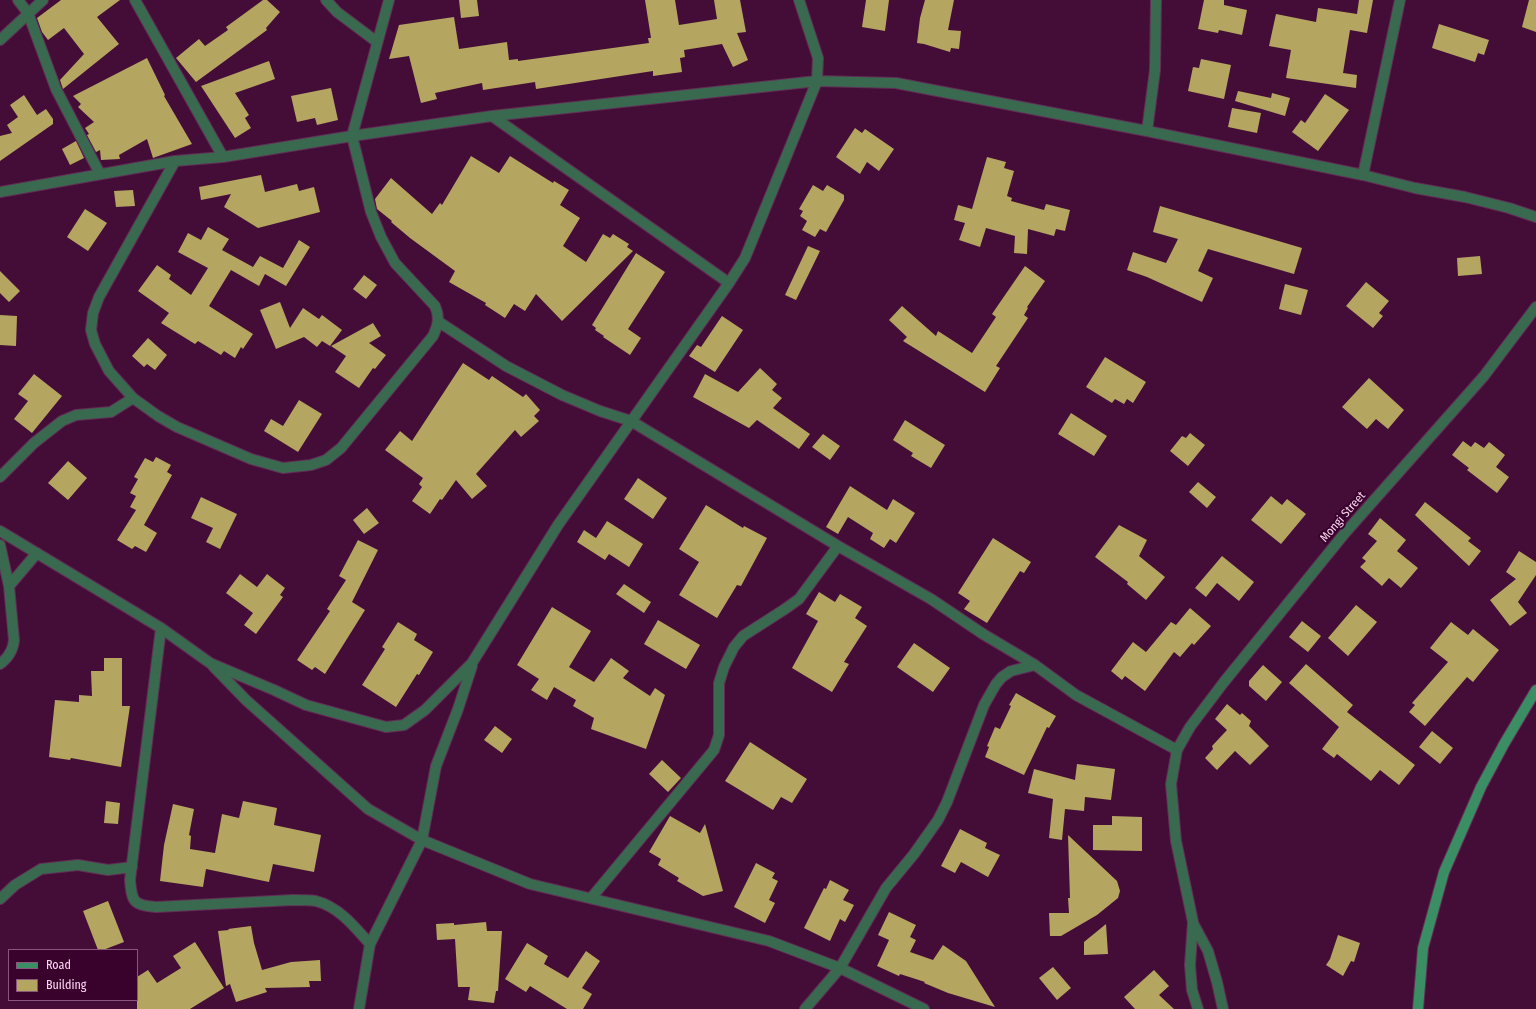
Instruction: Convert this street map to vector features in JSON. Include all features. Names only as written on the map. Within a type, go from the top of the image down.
[{"type":"street","points":[[18,0],[28,13],[56,89],[100,174]]},
{"type":"street","points":[[0,40],[42,0]]},
{"type":"street","points":[[135,0],[222,157]]},
{"type":"street","points":[[326,0],[337,12],[377,42]]},
{"type":"street","points":[[175,161],[99,297],[93,313],[91,330],[94,344],[109,370],[133,398],[177,427],[252,458],[283,468],[311,465],[326,460],[341,448],[433,336],[438,322],[438,314],[435,306],[395,263],[381,237],[371,212],[352,136],[389,0]]},
{"type":"street","points":[[210,663],[306,705],[386,726],[404,725],[425,710],[472,663],[558,525],[729,283],[745,258],[817,81],[818,58],[799,0]]},
{"type":"street","points":[[1147,131],[1155,70],[1156,0]]},
{"type":"street","points":[[1363,175],[1400,0]]},
{"type":"street","points":[[0,192],[175,161],[222,157],[352,136],[492,116],[817,81],[896,83],[1147,131],[1363,175],[1415,188],[1466,197],[1509,208],[1536,217]]},
{"type":"street","points":[[492,116],[729,283]]},
{"type":"street","name":"Mongi Street","points":[[1193,922],[1176,841],[1171,784],[1177,750],[1190,727],[1224,682],[1345,533],[1484,376],[1536,307]]},
{"type":"street","points":[[438,322],[506,366],[562,395],[600,411],[631,421],[838,546],[931,599],[1035,665],[1076,695],[1177,750]]},
{"type":"street","points":[[0,476],[34,443],[62,421],[76,415],[111,412],[133,398]]},
{"type":"street","points":[[0,530],[161,628],[210,663],[246,700],[368,809],[422,840],[530,884],[769,940],[840,968],[924,1009]]},
{"type":"street","points":[[0,545],[9,586],[14,640],[13,648],[10,654],[7,659],[0,664]]},
{"type":"street","points":[[592,898],[714,750],[720,735],[719,682],[724,667],[734,647],[743,636],[785,610],[799,599],[838,546]]},
{"type":"street","points":[[9,586],[37,553]]},
{"type":"street","points":[[161,628],[130,880],[131,894],[135,902],[141,906],[156,907],[294,900],[315,901],[330,906],[344,916],[370,944]]},
{"type":"street","points":[[359,1009],[370,944],[422,840],[436,766],[458,710],[472,663]]},
{"type":"street","points":[[805,1009],[840,968],[886,888],[914,854],[938,820],[947,802],[984,705],[996,684],[1010,671],[1035,665]]},
{"type":"street","points":[[1418,1009],[1423,948],[1444,872],[1481,787],[1504,744],[1536,690]]},
{"type":"street","points":[[0,899],[16,885],[41,869],[78,865],[108,870],[132,867]]},
{"type":"street","points":[[1193,922],[1190,965],[1192,990],[1198,1009]]},
{"type":"street","points":[[1193,922],[1208,951],[1223,1009]]},
{"type":"building","points":[[61,0],[120,0],[97,17],[119,44],[63,89],[60,80],[84,54],[64,28],[48,40],[42,32],[37,18]]},
{"type":"building","points":[[263,0],[267,0],[280,12],[266,28],[267,30],[196,82],[176,58],[199,39],[205,46],[228,30],[226,27]]},
{"type":"building","points":[[459,0],[477,0],[479,16],[461,18]]},
{"type":"building","points":[[645,0],[675,0],[679,25],[717,19],[714,0],[740,0],[746,32],[737,33],[748,60],[733,67],[722,44],[684,50],[685,57],[680,58],[682,72],[653,76],[653,71],[536,89],[535,82],[483,90],[482,83],[435,93],[437,99],[421,103],[409,56],[389,59],[399,25],[454,17],[459,49],[507,42],[509,60],[518,59],[518,61],[649,43],[648,38],[651,38]]},
{"type":"building","points":[[866,0],[889,0],[885,31],[862,27]]},
{"type":"building","points":[[925,0],[954,0],[948,30],[961,31],[959,49],[951,48],[950,52],[917,43],[920,18]]},
{"type":"building","points":[[1204,0],[1224,0],[1224,5],[1247,10],[1242,35],[1219,30],[1218,33],[1198,29]]},
{"type":"building","points":[[1359,0],[1373,0],[1367,33],[1350,30],[1343,73],[1357,75],[1356,88],[1286,78],[1291,50],[1269,46],[1276,14],[1316,22],[1318,8],[1357,14]]},
{"type":"building","points":[[1529,0],[1536,0],[1536,32],[1522,27]]},
{"type":"building","points":[[1439,24],[1489,40],[1484,55],[1478,53],[1475,62],[1432,48]]},
{"type":"building","points":[[147,58],[165,95],[164,96],[192,144],[153,158],[147,139],[119,155],[120,159],[101,160],[100,150],[96,152],[85,128],[94,122],[78,107],[81,104],[73,96]]},
{"type":"building","points":[[1201,59],[1231,65],[1224,99],[1188,91],[1193,67],[1199,68]]},
{"type":"building","points":[[269,61],[275,79],[235,93],[249,115],[245,118],[251,128],[235,138],[201,86]]},
{"type":"building","points":[[331,88],[338,120],[317,125],[315,118],[297,122],[291,96]]},
{"type":"building","points":[[1238,91],[1271,98],[1272,93],[1290,98],[1285,116],[1235,101]]},
{"type":"building","points":[[1325,94],[1349,110],[1318,151],[1292,132],[1301,120],[1305,123]]},
{"type":"building","points":[[24,95],[37,115],[46,109],[53,119],[53,124],[0,161],[0,136],[12,133],[7,125],[18,117],[10,105]]},
{"type":"building","points":[[1232,108],[1261,113],[1257,133],[1228,127]]},
{"type":"building","points":[[855,128],[862,133],[865,129],[894,149],[879,171],[867,162],[860,174],[836,157]]},
{"type":"building","points":[[76,141],[84,158],[70,165],[62,149]]},
{"type":"building","points":[[471,156],[499,173],[510,156],[553,183],[554,181],[569,190],[560,205],[580,218],[563,246],[586,262],[603,234],[610,238],[613,234],[629,244],[627,247],[633,251],[562,321],[536,294],[525,311],[514,304],[505,318],[485,305],[486,303],[449,282],[455,271],[410,238],[377,209],[375,199],[391,178],[432,214],[440,203],[442,205]]},
{"type":"building","points":[[987,157],[1006,162],[1004,168],[1014,171],[1007,196],[1012,198],[1011,201],[1044,210],[1046,204],[1070,210],[1065,231],[1056,229],[1054,236],[1028,229],[1027,254],[1014,253],[1015,236],[986,228],[980,247],[959,240],[965,223],[954,220],[958,205],[972,209]]},
{"type":"building","points":[[261,175],[265,192],[297,184],[299,191],[314,187],[320,212],[258,228],[224,207],[231,194],[201,200],[199,187]]},
{"type":"building","points":[[813,185],[823,191],[827,185],[844,195],[844,200],[826,232],[820,229],[815,237],[802,230],[807,221],[800,216],[803,211],[799,209]]},
{"type":"building","points":[[133,190],[135,206],[116,207],[114,191]]},
{"type":"building","points":[[1160,206],[1302,248],[1294,274],[1208,249],[1198,271],[1213,278],[1202,302],[1147,277],[1127,270],[1133,252],[1166,263],[1178,239],[1153,232]]},
{"type":"building","points":[[85,209],[107,223],[88,251],[67,237]]},
{"type":"building","points":[[208,227],[229,239],[222,250],[253,267],[260,256],[283,268],[299,240],[310,247],[286,286],[265,274],[259,286],[231,270],[209,306],[253,334],[243,349],[241,347],[235,358],[224,351],[221,355],[198,341],[195,344],[161,323],[169,313],[138,291],[157,265],[171,275],[169,279],[191,295],[208,268],[178,252],[188,233],[201,240]]},
{"type":"building","points":[[808,246],[820,251],[796,300],[785,295]]},
{"type":"building","points":[[636,253],[665,272],[628,329],[641,338],[630,355],[603,337],[604,336],[595,330],[596,328],[592,325]]},
{"type":"building","points":[[1480,256],[1482,274],[1458,276],[1457,258]]},
{"type":"building","points":[[1025,266],[1045,281],[1027,307],[1028,308],[1024,315],[1028,318],[996,366],[1000,368],[985,392],[903,341],[907,337],[889,320],[902,306],[936,336],[938,331],[972,353],[996,317],[992,314]]},
{"type":"building","points":[[0,271],[20,291],[9,302],[0,293]]},
{"type":"building","points":[[364,275],[377,285],[366,299],[353,289]]},
{"type":"building","points":[[1366,282],[1389,301],[1379,313],[1383,316],[1373,328],[1346,306]]},
{"type":"building","points":[[1285,284],[1308,290],[1301,315],[1279,309]]},
{"type":"building","points":[[280,302],[290,328],[303,308],[319,319],[322,315],[342,330],[330,346],[322,341],[317,347],[304,337],[276,349],[260,310]]},
{"type":"building","points":[[0,315],[17,316],[16,346],[0,345]]},
{"type":"building","points":[[722,316],[743,330],[715,372],[689,356],[697,345],[701,347]]},
{"type":"building","points":[[373,323],[381,336],[369,343],[386,355],[375,369],[373,368],[359,388],[335,372],[346,356],[331,346]]},
{"type":"building","points":[[148,338],[167,355],[155,370],[147,364],[144,367],[132,356]]},
{"type":"building","points":[[1105,357],[1146,382],[1133,403],[1127,399],[1124,404],[1115,399],[1112,403],[1086,387]]},
{"type":"building","points":[[463,363],[489,380],[492,376],[523,397],[526,394],[540,410],[534,416],[539,421],[521,437],[515,430],[476,474],[487,486],[472,499],[456,480],[430,514],[412,501],[422,487],[419,484],[423,478],[385,450],[400,431],[412,441]]},
{"type":"building","points":[[760,368],[777,384],[772,390],[782,398],[773,408],[810,434],[799,449],[757,420],[749,428],[693,397],[705,374],[738,392]]},
{"type":"building","points":[[34,374],[62,396],[32,433],[14,419],[28,401],[18,394]]},
{"type":"building","points":[[1369,378],[1404,410],[1388,429],[1376,419],[1367,429],[1342,407]]},
{"type":"building","points":[[299,400],[322,414],[298,452],[264,431],[271,419],[283,426]]},
{"type":"building","points":[[1071,413],[1107,436],[1094,456],[1058,434]]},
{"type":"building","points":[[905,420],[945,445],[931,468],[911,456],[913,453],[893,440]]},
{"type":"building","points":[[1190,433],[1205,445],[1188,466],[1170,451],[1182,436],[1186,438]]},
{"type":"building","points":[[823,434],[840,446],[830,460],[812,447]]},
{"type":"building","points":[[1463,441],[1471,447],[1475,442],[1484,448],[1489,442],[1505,455],[1496,467],[1509,477],[1497,493],[1467,470],[1469,468],[1452,455]]},
{"type":"building","points":[[156,457],[171,465],[167,472],[172,475],[144,525],[157,533],[146,552],[135,546],[132,549],[117,540],[136,510],[130,507],[136,496],[130,493],[138,479],[134,477],[145,458],[153,462]]},
{"type":"building","points":[[68,461],[87,478],[68,500],[48,483]]},
{"type":"building","points":[[638,478],[667,498],[653,519],[624,499]]},
{"type":"building","points":[[1198,482],[1216,497],[1207,508],[1189,492]]},
{"type":"building","points":[[850,486],[887,510],[893,499],[915,513],[896,543],[890,539],[884,548],[870,539],[873,533],[848,517],[838,534],[826,527]]},
{"type":"building","points":[[1271,496],[1282,505],[1287,499],[1306,514],[1281,544],[1251,520]]},
{"type":"building","points":[[201,497],[237,514],[220,549],[206,542],[213,528],[191,518]]},
{"type":"building","points":[[1425,502],[1471,538],[1468,541],[1481,551],[1469,566],[1415,515]]},
{"type":"building","points":[[706,505],[743,528],[744,526],[767,538],[741,586],[737,585],[717,618],[679,595],[699,562],[679,549]]},
{"type":"building","points":[[367,508],[379,523],[364,534],[353,520]]},
{"type":"building","points":[[1380,518],[1406,540],[1397,551],[1418,568],[1401,588],[1389,578],[1382,586],[1360,567],[1366,561],[1362,558],[1377,541],[1368,534]]},
{"type":"building","points":[[607,521],[643,544],[629,567],[609,554],[605,560],[577,542],[584,530],[596,538]]},
{"type":"building","points":[[1119,525],[1147,540],[1139,556],[1165,577],[1146,600],[1127,584],[1128,582],[1095,557]]},
{"type":"building","points":[[993,538],[1031,562],[1024,573],[1020,571],[987,623],[964,609],[970,601],[958,593]]},
{"type":"building","points":[[358,540],[378,550],[352,602],[365,610],[325,674],[315,667],[312,670],[297,660],[330,611],[327,609],[346,580],[339,576]]},
{"type":"building","points":[[1519,551],[1536,562],[1536,575],[1518,602],[1527,613],[1510,626],[1490,600],[1516,579],[1506,572]]},
{"type":"building","points":[[1222,556],[1254,582],[1239,601],[1217,583],[1206,597],[1195,588]]},
{"type":"building","points":[[240,574],[257,587],[267,574],[285,588],[280,595],[283,597],[256,634],[244,625],[253,613],[226,593]]},
{"type":"building","points":[[624,584],[651,602],[644,613],[616,594]]},
{"type":"building","points":[[819,592],[835,602],[840,594],[862,607],[855,618],[867,626],[844,662],[849,664],[832,692],[792,668],[818,621],[806,614]]},
{"type":"building","points":[[1356,605],[1377,622],[1348,656],[1328,638]]},
{"type":"building","points":[[552,607],[591,631],[569,667],[594,682],[611,658],[629,671],[623,678],[650,696],[655,688],[665,695],[646,749],[591,729],[594,718],[573,706],[576,700],[554,687],[547,700],[531,690],[539,679],[517,665]]},
{"type":"building","points":[[1190,608],[1211,626],[1194,645],[1192,643],[1180,657],[1174,652],[1145,691],[1125,676],[1122,680],[1111,671],[1133,642],[1146,652],[1171,622],[1176,625]]},
{"type":"building","points":[[658,620],[700,645],[686,669],[644,644]]},
{"type":"building","points":[[1302,621],[1321,636],[1308,652],[1289,637]]},
{"type":"building","points":[[398,622],[417,634],[414,640],[433,652],[419,675],[417,674],[396,707],[362,685],[385,649],[382,647]]},
{"type":"building","points":[[1451,622],[1468,635],[1473,629],[1499,650],[1473,682],[1467,677],[1425,726],[1409,712],[1415,705],[1412,703],[1448,662],[1430,648]]},
{"type":"building","points":[[914,643],[950,668],[933,692],[897,667]]},
{"type":"building","points":[[104,658],[122,658],[122,706],[130,706],[121,767],[71,758],[70,760],[49,757],[55,700],[79,702],[79,695],[92,696],[91,671],[104,671]]},
{"type":"building","points":[[1306,664],[1353,705],[1347,712],[1415,765],[1399,785],[1380,770],[1371,781],[1337,754],[1334,758],[1322,749],[1339,727],[1289,683]]},
{"type":"building","points":[[1263,665],[1282,682],[1266,701],[1249,686],[1249,681]]},
{"type":"building","points":[[1016,693],[1056,716],[1049,728],[1047,727],[1024,775],[985,757],[989,747],[987,746],[995,727],[1000,729],[1011,706],[1009,705]]},
{"type":"building","points":[[1227,704],[1240,715],[1242,713],[1251,721],[1249,726],[1269,746],[1250,765],[1235,751],[1217,770],[1205,758],[1213,749],[1212,746],[1227,730],[1215,719]]},
{"type":"building","points":[[495,726],[512,739],[502,753],[484,740]]},
{"type":"building","points":[[1432,731],[1453,748],[1440,764],[1419,747]]},
{"type":"building","points":[[750,742],[807,779],[792,803],[781,797],[773,810],[725,781]]},
{"type":"building","points":[[662,760],[681,778],[668,792],[649,774]]},
{"type":"building","points":[[1077,764],[1115,769],[1111,800],[1085,797],[1084,811],[1065,809],[1062,840],[1049,838],[1053,799],[1028,793],[1034,769],[1075,780]]},
{"type":"building","points":[[106,801],[120,803],[118,824],[104,823]]},
{"type":"building","points":[[243,801],[277,808],[274,825],[321,835],[314,872],[273,864],[269,882],[206,869],[203,887],[160,881],[164,845],[173,804],[194,809],[189,835],[191,836],[190,849],[215,853],[222,814],[239,818]]},
{"type":"building","points":[[670,816],[700,833],[705,824],[723,891],[703,896],[677,881],[679,878],[658,865],[661,859],[649,852]]},
{"type":"building","points":[[1112,816],[1142,817],[1142,851],[1093,850],[1093,825],[1112,825]]},
{"type":"building","points":[[960,829],[987,843],[985,848],[1000,855],[988,877],[961,862],[955,873],[941,866]]},
{"type":"building","points":[[1068,835],[1117,881],[1120,891],[1118,898],[1097,915],[1061,936],[1050,936],[1049,913],[1069,913]]},
{"type":"building","points":[[756,863],[775,873],[772,878],[778,881],[769,900],[775,903],[765,923],[734,907]]},
{"type":"building","points":[[830,880],[849,890],[843,900],[854,905],[845,922],[840,919],[830,941],[804,928],[824,888],[826,889]]},
{"type":"building","points":[[108,901],[124,942],[106,949],[98,949],[83,911]]},
{"type":"building","points":[[889,912],[916,925],[910,937],[916,940],[910,952],[933,960],[943,945],[966,961],[995,1007],[948,993],[924,983],[925,982],[900,974],[899,976],[877,966],[889,940],[878,935]]},
{"type":"building","points":[[486,922],[487,931],[502,931],[498,991],[496,991],[494,1003],[468,1000],[470,987],[458,987],[455,939],[437,940],[436,924],[454,923],[454,925]]},
{"type":"building","points":[[1106,924],[1108,954],[1084,955],[1084,942]]},
{"type":"building","points":[[251,926],[254,943],[262,970],[291,962],[320,960],[321,981],[309,981],[310,987],[265,988],[267,992],[236,1002],[230,984],[226,986],[218,931]]},
{"type":"building","points":[[1338,935],[1360,943],[1354,962],[1351,961],[1343,976],[1326,965],[1330,959]]},
{"type":"building","points":[[195,942],[224,988],[190,1009],[137,1009],[138,976],[148,970],[157,983],[181,968],[173,956]]},
{"type":"building","points":[[527,943],[548,956],[544,964],[568,978],[586,951],[600,961],[582,988],[592,994],[583,1009],[567,1009],[530,986],[526,992],[505,979]]},
{"type":"building","points":[[1053,967],[1071,988],[1057,1000],[1039,978]]},
{"type":"building","points":[[1154,970],[1169,986],[1159,995],[1174,1009],[1135,1009],[1124,997]]}]
